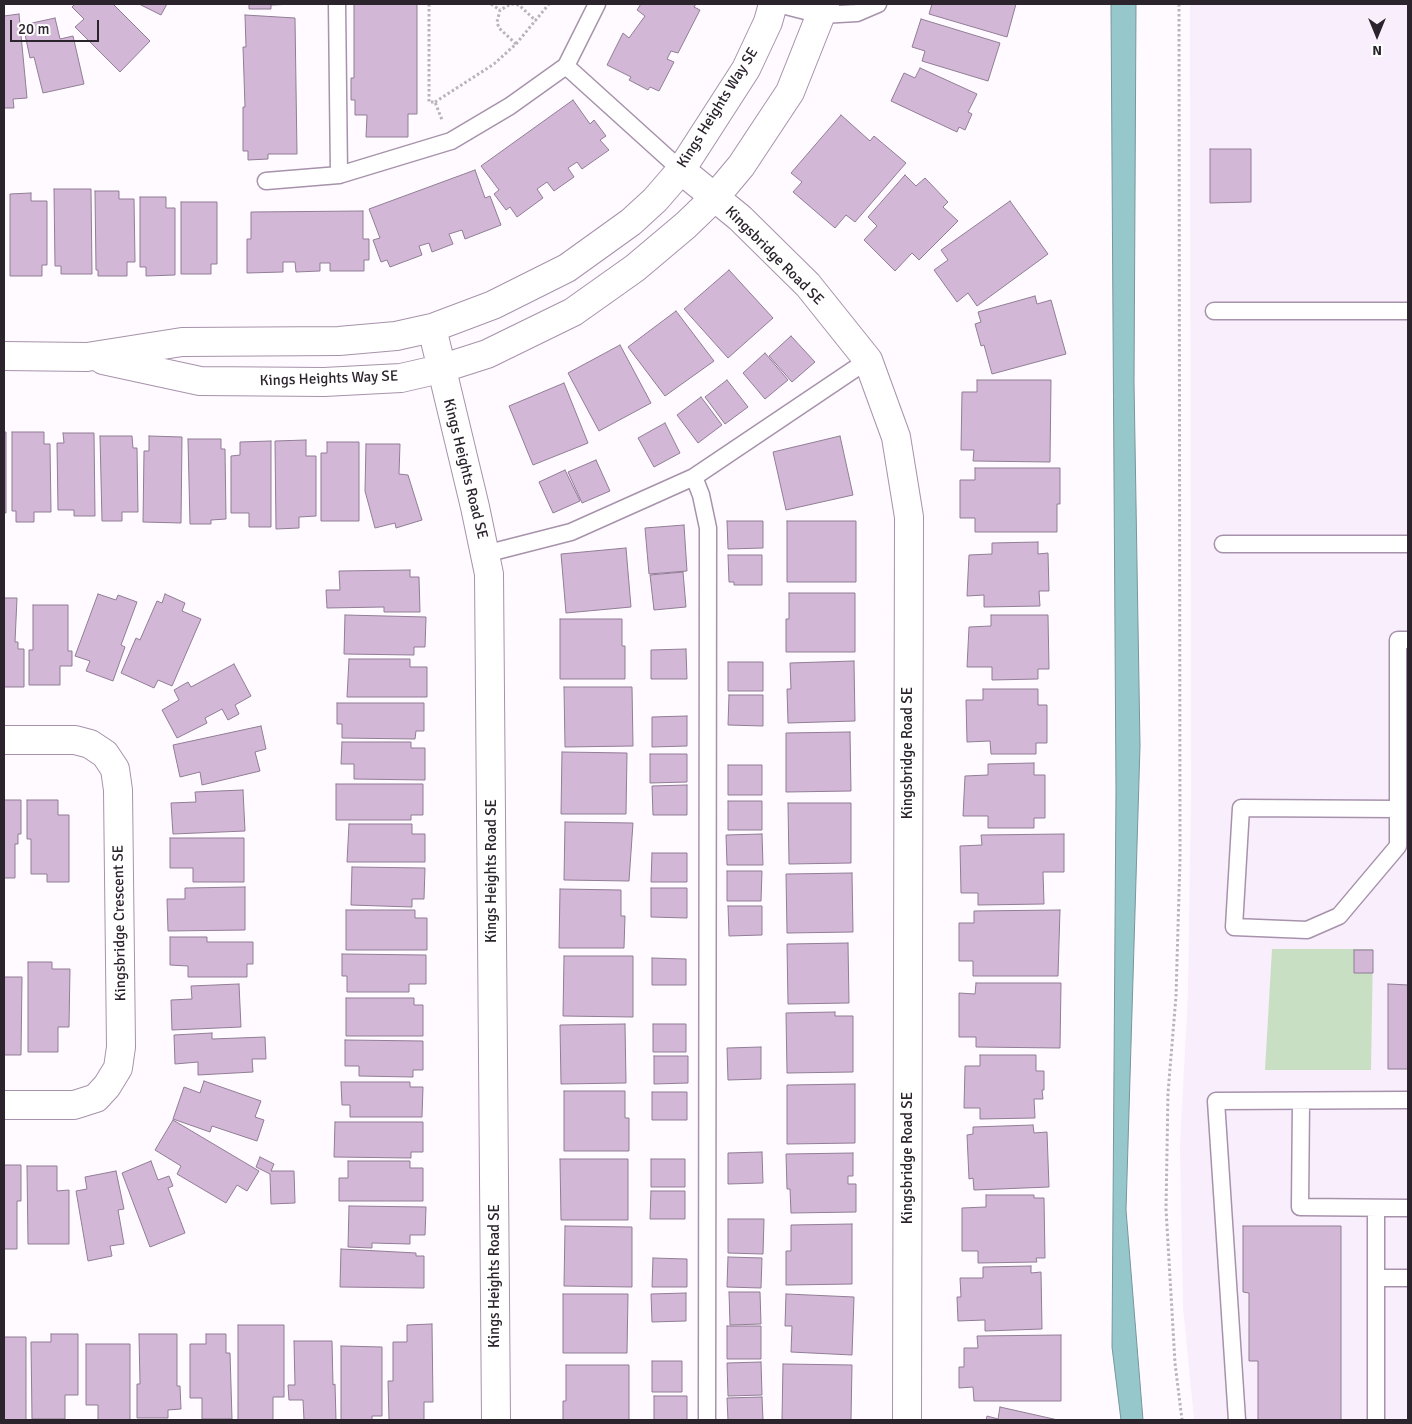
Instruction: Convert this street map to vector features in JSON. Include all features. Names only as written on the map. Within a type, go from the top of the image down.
[{"type":"street","name":"Kings Heights Way SE","points":[[4,356],[87,357],[182,342],[339,341],[396,336],[432,328],[493,305],[567,268],[631,222],[655,200],[681,170],[746,69],[768,22],[774,4]]},
{"type":"street","name":"Kings Heights Way SE","points":[[87,357],[200,381],[371,380],[401,378],[440,369],[486,354],[573,312],[635,268],[715,197],[751,154],[790,92],[823,10]]},
{"type":"street","name":"Kingsbridge Road SE","points":[[681,170],[715,197],[808,285],[868,360],[896,437],[909,517],[907,1420]]},
{"type":"street","name":"Kings Heights Road SE","points":[[432,328],[489,574],[496,1420]]},
{"type":"street","name":"Kingsbridge Crescent SE","points":[[4,740],[82,742],[90,744],[105,754],[115,769],[118,790],[121,1047],[118,1068],[108,1086],[96,1098],[74,1105],[4,1105]]},
{"type":"lane","points":[[338,4],[339,175]]},
{"type":"lane","points":[[266,182],[339,175],[451,141],[510,106],[566,66],[596,4]]},
{"type":"lane","points":[[778,4],[857,13],[878,4]]},
{"type":"lane","points":[[566,66],[681,170]]},
{"type":"lane","points":[[1214,311],[1408,311]]},
{"type":"lane","points":[[485,554],[571,532],[694,477],[868,360]]},
{"type":"lane","points":[[694,477],[702,495],[708,528],[707,1420]]},
{"type":"lane","points":[[1222,544],[1408,544]]},
{"type":"lane","points":[[1398,809],[1241,808],[1234,927],[1307,930],[1339,916],[1398,846],[1398,809],[1398,640],[1408,640]]},
{"type":"lane","points":[[1238,1420],[1216,1101],[1408,1100]]},
{"type":"lane","points":[[1301,1101],[1300,1207],[1408,1208]]},
{"type":"lane","points":[[1376,1208],[1376,1420]]},
{"type":"lane","points":[[1376,1278],[1408,1278]]},
{"type":"path","points":[[429,4],[429,102],[435,102],[475,78],[516,44],[550,4]]},
{"type":"path","points":[[491,4],[500,10]]},
{"type":"path","points":[[516,44],[499,28],[497,22],[500,10],[511,4],[519,5],[536,21]]},
{"type":"path","points":[[1179,4],[1180,859],[1176,996],[1168,1093],[1166,1209],[1175,1363],[1182,1420]]},
{"type":"path","points":[[435,102],[451,141]]},
{"type":"shaded area","points":[[1190,4],[1408,4],[1408,1420],[1194,1420],[1183,1307],[1180,1146],[1188,992],[1191,794]]},
{"type":"green space","points":[[1272,949],[1373,949],[1371,1070],[1265,1070]]},
{"type":"water","points":[[1111,4],[1136,4],[1134,382],[1140,746],[1126,1210],[1143,1420],[1121,1420],[1112,1347],[1116,790]]},
{"type":"building","points":[[75,4],[113,4],[150,41],[120,72],[75,27],[84,19],[72,7]]},
{"type":"building","points":[[139,4],[167,4],[161,15]]},
{"type":"building","points":[[249,4],[296,4],[271,5],[271,9],[249,9]]},
{"type":"building","points":[[354,4],[417,4],[417,114],[408,114],[408,137],[366,137],[367,115],[355,115],[355,100],[351,100],[351,78],[354,78]]},
{"type":"building","points":[[641,4],[696,4],[694,7],[700,10],[678,53],[671,51],[667,59],[674,62],[659,91],[650,87],[648,90],[629,80],[631,77],[607,65],[623,33],[629,38],[645,16],[637,10]]},
{"type":"building","points":[[932,4],[1016,4],[1007,37],[929,14]]},
{"type":"building","points":[[19,14],[27,98],[13,99],[14,108],[4,108],[4,16]]},
{"type":"building","points":[[245,15],[295,18],[297,154],[268,154],[268,159],[248,160],[248,151],[243,151],[243,107],[245,107],[243,47],[246,47]]},
{"type":"building","points":[[55,18],[60,39],[73,36],[84,84],[43,93],[34,57],[30,58],[23,25]]},
{"type":"building","points":[[921,19],[1000,43],[988,81],[922,61],[925,51],[912,47]]},
{"type":"building","points":[[920,68],[977,94],[968,112],[972,114],[965,130],[959,127],[957,132],[891,101],[904,73],[915,78]]},
{"type":"building","points":[[573,100],[590,124],[594,120],[606,136],[600,140],[609,150],[582,169],[577,162],[568,168],[574,177],[554,191],[547,182],[537,189],[543,198],[517,217],[510,207],[506,210],[494,194],[499,190],[481,166]]},
{"type":"building","points":[[841,115],[870,141],[874,136],[906,163],[855,222],[846,215],[835,228],[793,192],[802,182],[791,173]]},
{"type":"building","points":[[1210,149],[1251,149],[1251,202],[1210,203]]},
{"type":"building","points":[[475,170],[485,198],[490,196],[501,225],[465,239],[462,230],[449,234],[453,244],[432,252],[429,243],[419,246],[422,255],[390,267],[387,260],[381,262],[373,240],[380,238],[369,209]]},
{"type":"building","points":[[905,175],[916,186],[925,178],[948,202],[943,207],[958,221],[919,260],[912,253],[895,271],[864,240],[877,226],[868,217]]},
{"type":"building","points":[[54,189],[91,189],[92,274],[61,274],[61,266],[55,266]]},
{"type":"building","points":[[95,191],[119,191],[119,199],[134,199],[135,262],[127,262],[127,276],[98,276],[98,270],[96,270]]},
{"type":"building","points":[[31,193],[31,201],[47,201],[47,265],[42,265],[42,276],[10,276],[10,194]]},
{"type":"building","points":[[140,197],[166,197],[166,208],[175,208],[175,275],[146,276],[146,267],[140,267]]},
{"type":"building","points":[[1010,201],[1048,254],[977,306],[968,293],[957,302],[934,270],[948,260],[941,250]]},
{"type":"building","points":[[181,202],[217,202],[217,264],[211,264],[211,274],[181,274]]},
{"type":"building","points":[[363,211],[363,239],[369,239],[369,260],[364,260],[364,271],[330,271],[330,263],[320,263],[320,271],[296,272],[295,262],[283,262],[283,272],[247,273],[247,239],[251,239],[251,212]]},
{"type":"building","points":[[729,270],[773,318],[728,358],[684,309]]},
{"type":"building","points":[[1035,296],[1037,304],[1051,300],[1066,354],[992,374],[984,345],[981,346],[975,324],[981,322],[978,312]]},
{"type":"building","points":[[676,311],[714,361],[665,396],[628,347]]},
{"type":"building","points":[[791,336],[815,362],[792,382],[769,356]]},
{"type":"building","points":[[620,345],[651,403],[599,431],[568,373]]},
{"type":"building","points":[[765,353],[788,380],[765,399],[743,373]]},
{"type":"building","points":[[727,380],[748,407],[725,424],[705,397]]},
{"type":"building","points":[[977,380],[1051,380],[1050,462],[973,461],[974,450],[961,450],[962,392],[977,392]]},
{"type":"building","points":[[564,383],[588,443],[533,465],[509,406]]},
{"type":"building","points":[[701,397],[722,425],[698,443],[677,415]]},
{"type":"building","points":[[665,423],[680,453],[654,467],[638,438]]},
{"type":"building","points":[[4,432],[6,432],[6,513],[4,513]]},
{"type":"building","points":[[12,432],[44,432],[44,444],[50,444],[51,512],[34,512],[34,522],[16,522],[16,511],[12,511]]},
{"type":"building","points":[[63,433],[94,433],[95,516],[74,516],[74,510],[58,510],[57,443],[64,443]]},
{"type":"building","points":[[100,436],[132,436],[133,448],[137,448],[138,512],[122,512],[122,521],[102,521]]},
{"type":"building","points":[[149,436],[182,437],[181,523],[143,522],[144,451],[149,451]]},
{"type":"building","points":[[840,436],[853,495],[786,510],[773,452]]},
{"type":"building","points":[[188,439],[221,439],[221,449],[225,449],[226,519],[211,520],[211,524],[190,524]]},
{"type":"building","points":[[306,440],[306,456],[316,456],[316,516],[299,517],[299,528],[276,529],[275,441]]},
{"type":"building","points":[[271,441],[271,527],[249,527],[249,513],[231,513],[231,456],[240,455],[240,442]]},
{"type":"building","points":[[327,442],[359,442],[359,521],[321,521],[321,453],[327,453]]},
{"type":"building","points":[[366,444],[400,444],[399,474],[408,475],[422,520],[396,528],[395,523],[375,528],[365,491]]},
{"type":"building","points":[[596,460],[610,491],[582,503],[568,472]]},
{"type":"building","points":[[975,468],[1060,468],[1060,504],[1057,504],[1057,532],[975,532],[975,518],[960,518],[960,480],[975,480]]},
{"type":"building","points":[[565,470],[580,501],[553,513],[539,482]]},
{"type":"building","points":[[727,521],[763,521],[763,548],[728,549]]},
{"type":"building","points":[[787,521],[856,521],[856,582],[787,582]]},
{"type":"building","points":[[684,525],[687,571],[649,574],[645,528]]},
{"type":"building","points":[[1038,542],[1038,554],[1048,553],[1049,591],[1039,591],[1040,606],[984,607],[984,595],[967,596],[969,555],[992,554],[992,543]]},
{"type":"building","points":[[626,548],[631,607],[566,613],[561,554]]},
{"type":"building","points":[[728,555],[762,555],[762,585],[734,585],[734,582],[729,582]]},
{"type":"building","points":[[410,570],[410,577],[419,577],[420,612],[384,612],[384,607],[327,608],[326,590],[340,590],[339,571]]},
{"type":"building","points":[[683,572],[686,607],[654,610],[650,575]]},
{"type":"building","points":[[789,593],[855,593],[855,652],[786,652],[786,619],[789,619]]},
{"type":"building","points":[[98,594],[116,600],[118,595],[137,602],[121,645],[125,647],[113,681],[86,671],[90,661],[75,656]]},
{"type":"building","points":[[165,594],[185,603],[182,611],[201,619],[172,686],[158,680],[154,688],[121,673],[136,638],[140,640],[157,601],[162,603]]},
{"type":"building","points":[[4,598],[17,598],[15,642],[18,642],[18,649],[24,649],[24,687],[4,687]]},
{"type":"building","points":[[33,605],[68,605],[68,651],[72,651],[72,666],[60,666],[60,685],[29,685],[29,650],[33,650]]},
{"type":"building","points":[[345,615],[426,617],[425,647],[414,647],[414,655],[344,654]]},
{"type":"building","points":[[991,615],[1048,615],[1049,669],[1038,669],[1038,679],[992,680],[992,667],[967,667],[969,627],[991,626]]},
{"type":"building","points":[[560,619],[622,619],[622,646],[625,646],[625,679],[560,679]]},
{"type":"building","points":[[686,649],[687,679],[651,679],[651,650]]},
{"type":"building","points":[[349,659],[410,659],[410,667],[427,667],[427,697],[347,697]]},
{"type":"building","points":[[854,661],[855,721],[788,723],[787,689],[791,689],[790,663]]},
{"type":"building","points":[[728,662],[763,662],[763,691],[728,691]]},
{"type":"building","points":[[234,664],[251,696],[235,705],[239,714],[228,720],[222,709],[205,718],[207,723],[177,738],[162,710],[179,700],[174,690],[188,682],[191,687]]},
{"type":"building","points":[[564,687],[632,687],[633,746],[565,747]]},
{"type":"building","points":[[983,689],[1038,689],[1038,705],[1047,705],[1047,743],[1036,743],[1036,754],[991,754],[990,741],[967,742],[966,700],[983,700]]},
{"type":"building","points":[[729,695],[763,695],[763,726],[728,725]]},
{"type":"building","points":[[337,703],[424,703],[424,731],[416,731],[415,739],[342,738],[342,724],[337,724]]},
{"type":"building","points":[[687,716],[687,746],[652,747],[652,717]]},
{"type":"building","points":[[261,726],[266,749],[255,752],[260,771],[202,785],[200,772],[180,777],[173,745]]},
{"type":"building","points":[[850,732],[851,791],[786,792],[786,733]]},
{"type":"building","points":[[342,742],[411,742],[411,748],[425,748],[425,780],[354,779],[354,764],[341,764]]},
{"type":"building","points":[[562,752],[627,753],[626,814],[561,814]]},
{"type":"building","points":[[650,754],[687,754],[687,782],[650,783]]},
{"type":"building","points":[[1034,763],[1034,775],[1045,775],[1045,818],[1034,818],[1034,828],[988,828],[988,816],[963,816],[965,776],[988,775],[988,764]]},
{"type":"building","points":[[728,765],[762,765],[762,795],[728,795]]},
{"type":"building","points":[[336,784],[423,784],[423,815],[411,815],[411,820],[336,820]]},
{"type":"building","points":[[687,785],[687,815],[653,815],[652,786]]},
{"type":"building","points":[[243,790],[245,831],[173,834],[171,803],[196,802],[195,792]]},
{"type":"building","points":[[4,800],[21,800],[21,834],[18,834],[18,844],[15,844],[15,878],[4,878]]},
{"type":"building","points":[[27,800],[58,800],[58,815],[69,815],[69,882],[47,882],[47,874],[31,874],[31,839],[27,839]]},
{"type":"building","points":[[728,801],[762,801],[762,830],[728,830]]},
{"type":"building","points":[[788,803],[851,803],[851,863],[789,864]]},
{"type":"building","points":[[565,822],[633,823],[629,881],[564,880]]},
{"type":"building","points":[[349,824],[412,824],[412,834],[425,834],[425,862],[347,862]]},
{"type":"building","points":[[762,834],[763,865],[727,865],[726,835]]},
{"type":"building","points":[[1064,834],[1064,872],[1043,872],[1044,904],[978,905],[978,893],[961,893],[960,846],[982,845],[981,835]]},
{"type":"building","points":[[170,838],[244,838],[244,882],[193,882],[193,868],[170,868]]},
{"type":"building","points":[[652,853],[687,853],[687,882],[651,882]]},
{"type":"building","points":[[352,867],[425,868],[424,899],[412,899],[412,907],[351,905]]},
{"type":"building","points":[[727,871],[762,871],[761,901],[727,901]]},
{"type":"building","points":[[852,873],[853,932],[787,933],[786,874]]},
{"type":"building","points":[[245,887],[245,930],[168,931],[167,899],[185,899],[185,888]]},
{"type":"building","points":[[651,888],[687,888],[687,918],[651,917]]},
{"type":"building","points":[[560,889],[621,890],[621,916],[625,916],[624,948],[559,948]]},
{"type":"building","points":[[728,906],[762,906],[762,935],[729,936]]},
{"type":"building","points":[[346,910],[415,910],[415,918],[427,918],[427,950],[346,950]]},
{"type":"building","points":[[1060,910],[1058,976],[973,976],[973,961],[959,961],[959,923],[974,923],[974,911]]},
{"type":"building","points":[[170,937],[207,937],[207,942],[253,942],[253,964],[247,964],[247,977],[188,977],[188,966],[170,965]]},
{"type":"building","points":[[848,943],[849,1003],[788,1004],[787,944]]},
{"type":"building","points":[[1354,950],[1373,950],[1373,973],[1354,973]]},
{"type":"building","points":[[342,954],[426,955],[426,984],[409,984],[409,992],[347,992],[347,976],[342,976]]},
{"type":"building","points":[[564,956],[633,956],[633,1017],[563,1016]]},
{"type":"building","points":[[652,958],[686,959],[686,985],[652,985]]},
{"type":"building","points":[[28,962],[52,962],[52,969],[70,969],[69,1027],[58,1027],[58,1052],[28,1052]]},
{"type":"building","points":[[4,977],[22,977],[21,1055],[4,1055]]},
{"type":"building","points":[[976,983],[1061,983],[1060,1048],[976,1047],[976,1037],[959,1037],[959,993],[975,994]]},
{"type":"building","points":[[239,984],[241,1027],[172,1030],[171,1000],[192,999],[191,986]]},
{"type":"building","points":[[1388,984],[1408,985],[1408,1069],[1388,1069]]},
{"type":"building","points":[[346,998],[414,998],[414,1005],[423,1005],[423,1036],[346,1036]]},
{"type":"building","points":[[835,1012],[835,1016],[853,1016],[853,1072],[787,1073],[786,1013]]},
{"type":"building","points":[[625,1024],[626,1083],[561,1084],[560,1025]]},
{"type":"building","points":[[653,1024],[686,1024],[686,1052],[653,1052]]},
{"type":"building","points":[[212,1033],[212,1039],[265,1037],[266,1059],[252,1059],[253,1072],[198,1075],[198,1062],[175,1064],[174,1035]]},
{"type":"building","points":[[345,1040],[423,1041],[423,1070],[413,1070],[413,1077],[359,1076],[359,1066],[345,1066]]},
{"type":"building","points":[[761,1047],[761,1079],[728,1080],[727,1048]]},
{"type":"building","points":[[980,1055],[1036,1055],[1036,1071],[1044,1071],[1044,1090],[1042,1090],[1043,1099],[1034,1099],[1035,1118],[980,1119],[980,1108],[964,1108],[965,1066],[980,1066]]},
{"type":"building","points":[[654,1056],[688,1056],[688,1083],[654,1084]]},
{"type":"building","points":[[204,1081],[261,1101],[255,1117],[264,1120],[257,1141],[212,1126],[210,1132],[173,1119],[184,1087],[200,1093]]},
{"type":"building","points":[[341,1082],[410,1082],[410,1087],[423,1087],[422,1117],[350,1117],[350,1105],[342,1105]]},
{"type":"building","points":[[855,1084],[855,1143],[787,1144],[787,1085]]},
{"type":"building","points":[[564,1091],[625,1091],[625,1118],[629,1118],[629,1151],[564,1151]]},
{"type":"building","points":[[652,1092],[687,1092],[687,1120],[652,1120]]},
{"type":"building","points":[[173,1120],[259,1171],[247,1191],[237,1185],[226,1203],[177,1174],[181,1166],[155,1150]]},
{"type":"building","points":[[335,1122],[423,1122],[423,1152],[411,1152],[411,1158],[334,1157]]},
{"type":"building","points":[[1033,1125],[1034,1133],[1047,1132],[1049,1187],[974,1190],[973,1178],[969,1179],[967,1135],[973,1134],[973,1127]]},
{"type":"building","points":[[762,1152],[763,1183],[728,1184],[728,1153]]},
{"type":"building","points":[[853,1153],[853,1176],[848,1176],[848,1184],[856,1184],[856,1212],[791,1213],[790,1189],[787,1189],[786,1154]]},
{"type":"building","points":[[260,1157],[274,1164],[271,1171],[294,1171],[295,1203],[271,1204],[270,1174],[256,1167]]},
{"type":"building","points":[[560,1159],[628,1159],[628,1220],[561,1220]]},
{"type":"building","points":[[651,1159],[685,1159],[685,1187],[651,1187]]},
{"type":"building","points":[[151,1161],[158,1180],[169,1176],[173,1186],[168,1188],[185,1233],[150,1247],[122,1173]]},
{"type":"building","points":[[348,1161],[410,1161],[410,1168],[423,1168],[423,1201],[339,1201],[339,1178],[348,1178]]},
{"type":"building","points":[[4,1165],[21,1165],[21,1201],[17,1201],[17,1249],[4,1249]]},
{"type":"building","points":[[27,1166],[57,1166],[57,1191],[69,1190],[69,1244],[28,1244]]},
{"type":"building","points":[[116,1171],[124,1209],[118,1210],[124,1244],[110,1246],[112,1256],[88,1261],[76,1191],[87,1189],[85,1177]]},
{"type":"building","points":[[651,1191],[685,1191],[685,1219],[650,1219]]},
{"type":"building","points":[[986,1195],[1034,1195],[1034,1198],[1044,1198],[1045,1258],[1036,1258],[1037,1262],[978,1263],[978,1251],[962,1251],[962,1208],[986,1207]]},
{"type":"building","points":[[349,1206],[426,1207],[425,1235],[410,1235],[410,1244],[372,1243],[372,1248],[348,1247]]},
{"type":"building","points":[[728,1219],[764,1219],[763,1254],[728,1253]]},
{"type":"building","points":[[852,1224],[852,1284],[786,1285],[786,1251],[791,1251],[791,1225]]},
{"type":"building","points":[[565,1226],[632,1227],[632,1287],[564,1286]]},
{"type":"building","points":[[1243,1226],[1341,1226],[1341,1420],[1258,1420],[1258,1361],[1249,1361],[1249,1293],[1243,1292]]},
{"type":"building","points":[[341,1249],[416,1253],[416,1256],[424,1256],[424,1288],[340,1287]]},
{"type":"building","points":[[728,1257],[762,1258],[761,1288],[727,1287]]},
{"type":"building","points":[[653,1258],[687,1259],[687,1287],[652,1287]]},
{"type":"building","points":[[1031,1266],[1031,1273],[1041,1272],[1042,1329],[985,1331],[985,1320],[958,1321],[957,1297],[961,1297],[960,1278],[983,1278],[983,1267]]},
{"type":"building","points":[[729,1292],[760,1292],[761,1324],[730,1325]]},
{"type":"building","points":[[686,1293],[686,1321],[652,1322],[651,1294]]},
{"type":"building","points":[[563,1294],[628,1294],[627,1353],[563,1353]]},
{"type":"building","points":[[786,1294],[854,1297],[852,1355],[791,1352],[792,1326],[785,1326]]},
{"type":"building","points":[[432,1324],[433,1402],[424,1402],[424,1420],[389,1420],[388,1381],[393,1381],[393,1342],[407,1342],[407,1325]]},
{"type":"building","points":[[238,1325],[284,1325],[284,1397],[273,1397],[273,1420],[238,1420]]},
{"type":"building","points":[[727,1326],[761,1326],[761,1359],[727,1359]]},
{"type":"building","points":[[51,1334],[78,1334],[78,1395],[65,1395],[65,1419],[32,1419],[31,1342],[51,1342]]},
{"type":"building","points":[[139,1334],[177,1334],[177,1386],[180,1386],[181,1409],[168,1410],[168,1418],[137,1418],[137,1384],[140,1384]]},
{"type":"building","points":[[206,1334],[226,1334],[226,1353],[230,1353],[232,1419],[202,1419],[202,1398],[190,1398],[190,1344],[206,1344]]},
{"type":"building","points":[[1061,1335],[1061,1401],[974,1401],[973,1387],[959,1388],[959,1367],[964,1367],[964,1348],[978,1348],[977,1336]]},
{"type":"building","points":[[4,1337],[26,1337],[26,1420],[4,1420]]},
{"type":"building","points":[[294,1341],[332,1341],[336,1420],[304,1420],[303,1400],[289,1400],[288,1385],[295,1385]]},
{"type":"building","points":[[86,1344],[130,1344],[130,1420],[98,1420],[98,1405],[86,1405]]},
{"type":"building","points":[[341,1346],[382,1347],[382,1416],[372,1416],[372,1420],[341,1420]]},
{"type":"building","points":[[652,1361],[682,1361],[682,1392],[652,1392]]},
{"type":"building","points":[[761,1362],[762,1395],[728,1396],[727,1363]]},
{"type":"building","points":[[783,1364],[852,1365],[851,1420],[782,1420]]},
{"type":"building","points":[[566,1365],[629,1365],[629,1420],[563,1420],[563,1401],[566,1401]]},
{"type":"building","points":[[654,1396],[687,1396],[687,1420],[654,1420]]},
{"type":"building","points":[[762,1397],[763,1420],[728,1420],[727,1398]]},
{"type":"building","points":[[1000,1407],[1058,1420],[986,1420],[987,1416],[998,1419]]}]
